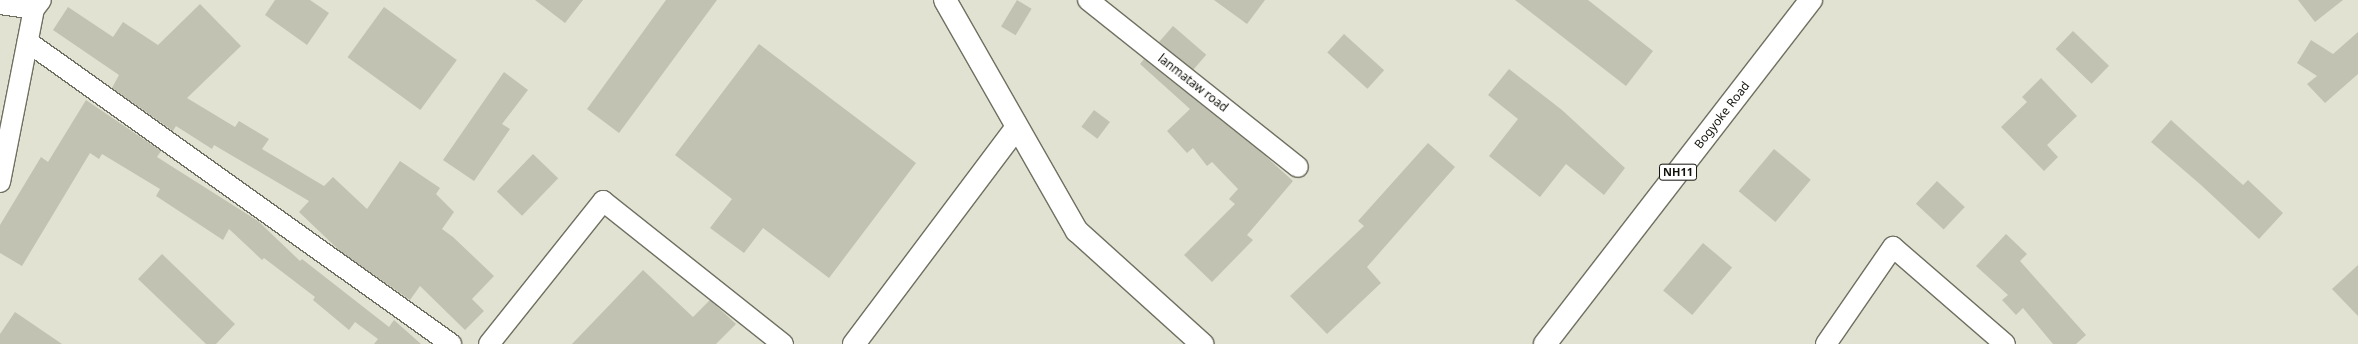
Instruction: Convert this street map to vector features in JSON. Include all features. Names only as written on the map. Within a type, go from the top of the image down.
[{"type":"main road","points":[[945,0],[1077,231],[1202,344]]},
{"type":"main road","name":"Bogyoke Road","points":[[1545,344],[1811,0]]},
{"type":"main road","points":[[854,344],[1017,127]]},
{"type":"street","name":"lanmataw road","points":[[1088,0],[1298,167]]},
{"type":"street","points":[[0,4],[38,5],[28,42],[1,177]]},
{"type":"street","points":[[28,42],[451,344]]},
{"type":"street","points":[[490,344],[603,201],[783,344]]},
{"type":"street","points":[[1826,344],[1893,246],[2005,344]]},
{"type":"building","points":[[275,0],[310,0],[329,13],[307,45],[265,15]]},
{"type":"building","points":[[535,0],[583,0],[565,23]]},
{"type":"building","points":[[666,0],[717,0],[619,133],[587,109]]},
{"type":"building","points":[[1017,0],[1032,9],[1016,35],[1001,27]]},
{"type":"building","points":[[1214,0],[1265,0],[1247,24]]},
{"type":"building","points":[[1515,0],[1588,0],[1653,51],[1626,86]]},
{"type":"building","points":[[2298,0],[2343,0],[2315,22]]},
{"type":"building","points":[[200,4],[241,46],[187,98],[235,127],[239,121],[269,139],[262,149],[324,186],[333,177],[367,209],[400,161],[440,188],[436,194],[454,212],[442,229],[453,237],[494,276],[472,299],[484,311],[465,330],[420,286],[410,300],[341,252],[299,212],[309,201],[214,145],[212,149],[176,126],[173,131],[112,88],[119,75],[53,30],[68,7],[113,37],[123,22],[158,45]]},
{"type":"building","points":[[384,7],[457,60],[420,110],[348,57]]},
{"type":"building","points":[[1173,26],[1206,55],[1192,71],[1159,42]]},
{"type":"building","points":[[2073,31],[2109,66],[2092,84],[2056,49]]},
{"type":"building","points":[[2358,32],[2358,74],[2325,103],[2307,84],[2317,76],[2297,63],[2311,40],[2333,54]]},
{"type":"building","points":[[1344,34],[1384,70],[1367,89],[1327,53]]},
{"type":"building","points":[[759,44],[916,163],[829,278],[763,228],[744,253],[710,228],[732,199],[675,155]]},
{"type":"building","points":[[1144,59],[1262,153],[1293,181],[1247,235],[1253,240],[1212,282],[1184,255],[1235,204],[1229,199],[1238,189],[1212,162],[1207,166],[1193,148],[1187,153],[1167,131],[1190,109],[1140,64]]},
{"type":"building","points":[[1509,69],[1562,110],[1625,168],[1604,195],[1566,164],[1540,197],[1489,156],[1518,119],[1488,95]]},
{"type":"building","points":[[504,72],[528,90],[502,124],[510,129],[474,181],[443,160]]},
{"type":"building","points":[[2041,78],[2077,116],[2047,145],[2058,157],[2044,171],[2001,127],[2027,102],[2022,97]]},
{"type":"building","points":[[86,100],[161,151],[157,157],[258,221],[300,261],[302,259],[389,327],[394,320],[421,344],[374,344],[378,339],[355,322],[349,330],[313,300],[315,297],[264,258],[262,260],[229,229],[223,240],[156,196],[160,189],[102,154],[99,159],[90,153],[22,266],[0,253],[0,225],[41,157],[48,162]]},
{"type":"building","points":[[1094,110],[1110,122],[1097,139],[1081,127]]},
{"type":"building","points":[[2171,120],[2243,185],[2248,180],[2283,213],[2259,239],[2201,185],[2151,142]]},
{"type":"building","points":[[1428,143],[1455,167],[1367,267],[1381,283],[1327,334],[1290,296],[1364,226],[1358,221]]},
{"type":"building","points":[[1774,149],[1811,180],[1775,222],[1739,191]]},
{"type":"building","points":[[533,154],[558,178],[522,216],[497,191]]},
{"type":"building","points":[[1937,181],[1965,207],[1944,230],[1916,204]]},
{"type":"building","points":[[2006,234],[2027,254],[2020,261],[2086,335],[2076,344],[2053,344],[2023,308],[2016,315],[2002,300],[2008,295],[1976,266]]},
{"type":"building","points":[[1703,243],[1732,267],[1692,315],[1663,290]]},
{"type":"building","points":[[162,254],[235,324],[216,344],[206,344],[138,279]]},
{"type":"building","points":[[2358,265],[2358,316],[2332,289]]},
{"type":"building","points":[[643,270],[693,317],[710,300],[736,324],[716,344],[572,344]]},
{"type":"building","points":[[15,312],[62,344],[0,344],[0,334]]}]
